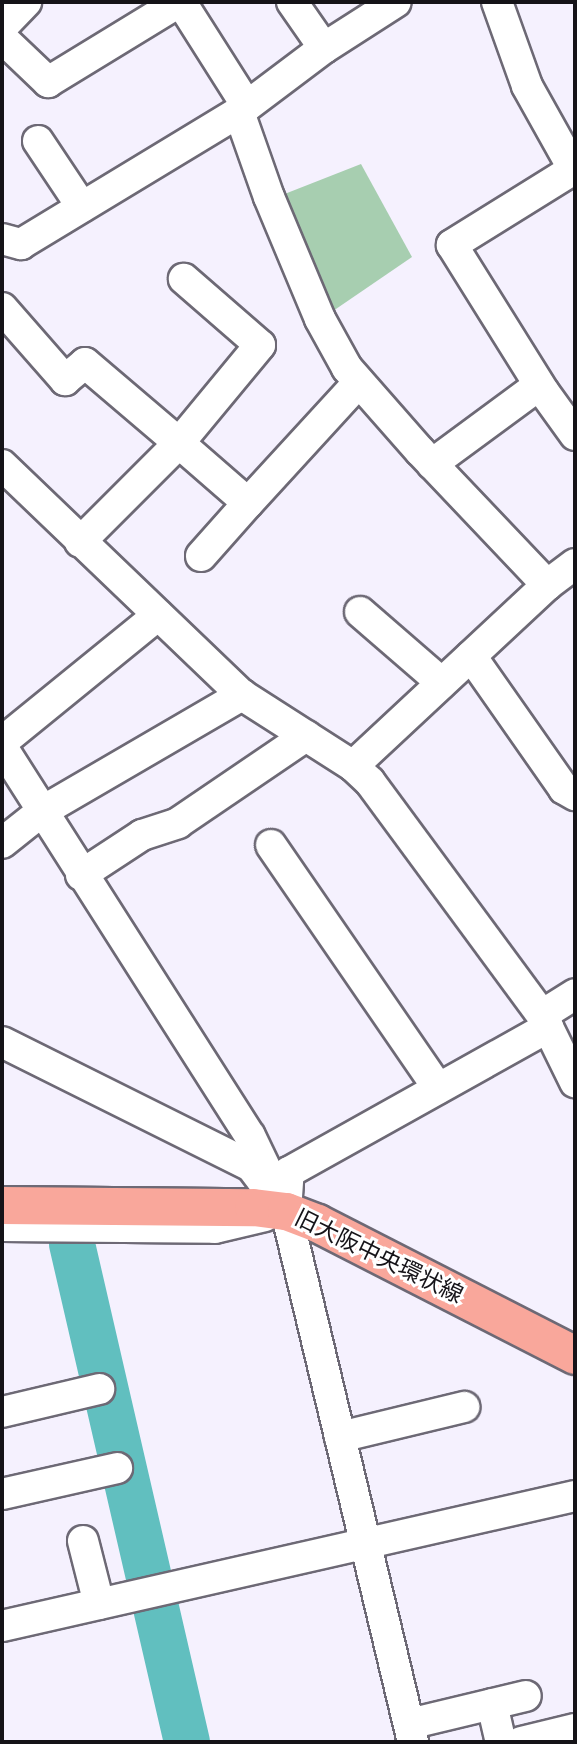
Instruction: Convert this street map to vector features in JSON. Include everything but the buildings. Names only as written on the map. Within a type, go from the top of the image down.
[{"type":"main road","name":"旧大阪中央環状線","points":[[2,1205],[253,1207],[286,1211],[317,1223],[575,1355]]},
{"type":"street","points":[[2,27],[26,2]]},
{"type":"street","points":[[2,38],[48,82],[180,2],[243,109],[269,197],[320,319],[347,368],[432,464],[547,585]]},
{"type":"street","points":[[292,2],[324,48]]},
{"type":"street","points":[[2,239],[21,244],[243,109],[324,48],[396,2]]},
{"type":"street","points":[[497,2],[527,86],[574,171],[452,245],[539,385],[575,435]]},
{"type":"street","points":[[38,141],[82,207]]},
{"type":"street","points":[[80,542],[179,443],[260,345],[184,279]]},
{"type":"street","points":[[2,307],[65,380],[85,363],[248,503]]},
{"type":"street","points":[[201,556],[359,382]]},
{"type":"street","points":[[432,464],[539,385]]},
{"type":"street","points":[[2,465],[242,695],[353,766],[370,782],[545,1021],[575,1082]]},
{"type":"street","points":[[353,766],[547,585],[575,564]]},
{"type":"street","points":[[360,612],[442,683]]},
{"type":"street","points":[[2,742],[158,615]]},
{"type":"street","points":[[471,656],[564,789],[575,795]]},
{"type":"street","points":[[2,843],[41,813],[242,695]]},
{"type":"street","points":[[82,876],[142,835],[178,823],[306,736]]},
{"type":"street","points":[[2,747],[41,813],[250,1136],[286,1211],[411,1733],[492,1704],[526,1696]]},
{"type":"street","points":[[271,845],[438,1088]]},
{"type":"street","points":[[286,1211],[289,1172],[438,1088],[545,1021],[575,993]]},
{"type":"street","points":[[2,1042],[251,1166],[286,1211]]},
{"type":"street","points":[[2,1226],[215,1228],[286,1211]]},
{"type":"street","points":[[2,1412],[99,1389]]},
{"type":"street","points":[[340,1437],[464,1407]]},
{"type":"street","points":[[2,1494],[117,1468]]},
{"type":"street","points":[[2,1626],[575,1496]]},
{"type":"street","points":[[83,1541],[99,1604]]},
{"type":"street","points":[[492,1704],[501,1742]]},
{"type":"street","points":[[522,1742],[575,1729]]},
{"type":"green space","points":[[361,164],[412,257],[333,311],[282,195]]},
{"type":"waterway","points":[[72,1244],[187,1742]]}]
